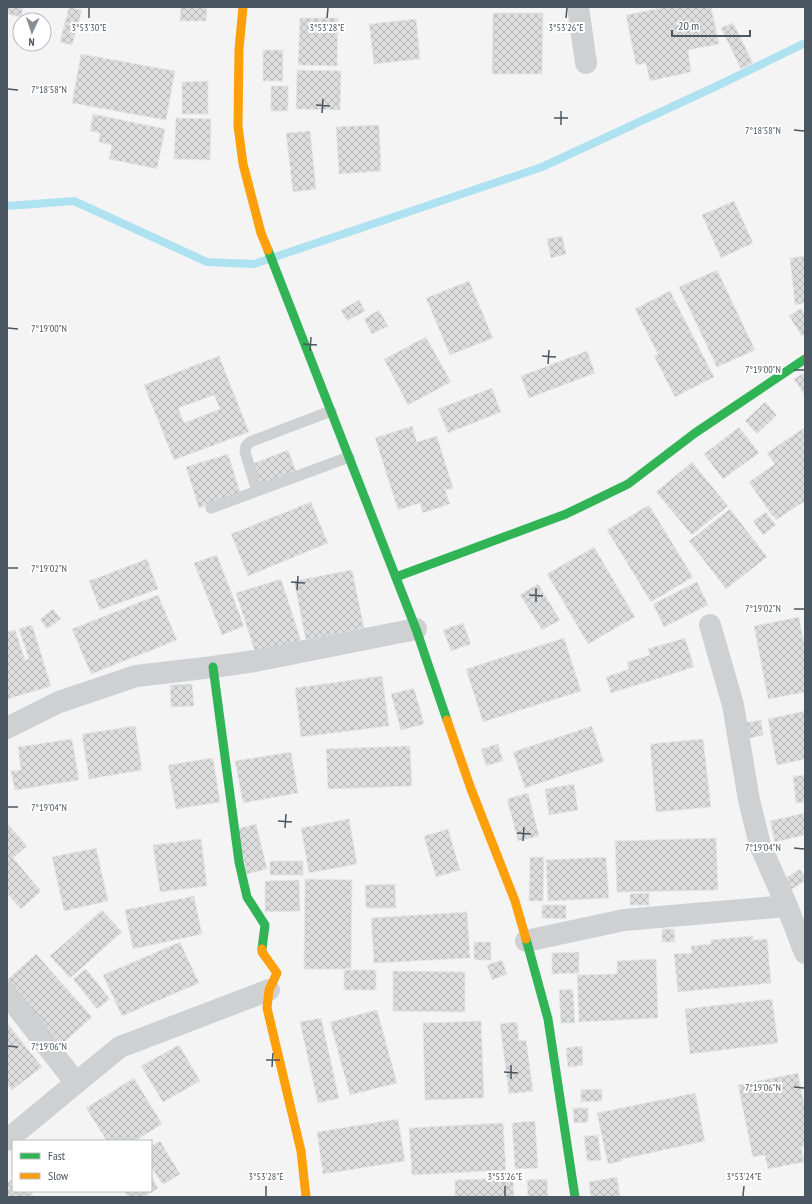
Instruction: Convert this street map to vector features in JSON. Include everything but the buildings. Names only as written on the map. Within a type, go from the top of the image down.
[{"type":"street","points":[[243,7],[239,49],[238,126],[243,164],[261,233],[416,629],[471,788],[515,901],[548,1020],[575,1197]]},
{"type":"street","points":[[578,7],[586,63]]},
{"type":"street","points":[[396,577],[566,514],[628,484],[695,432],[805,358]]},
{"type":"street","points":[[710,625],[733,705],[749,800],[760,845],[787,906],[805,953]]},
{"type":"street","points":[[7,728],[60,702],[136,676],[213,667],[255,660],[416,629]]},
{"type":"street","points":[[213,667],[239,862],[247,897],[265,925],[262,952],[277,973],[269,990],[267,1008],[301,1151],[306,1197]]},
{"type":"street","points":[[526,941],[624,920],[787,906]]},
{"type":"street","points":[[7,1140],[120,1048],[269,990]]},
{"type":"street","points":[[7,994],[76,1083]]},
{"type":"lane","points":[[257,491],[245,452],[246,446],[250,442],[331,411]]},
{"type":"lane","points":[[211,508],[349,457]]},
{"type":"waterway","points":[[7,206],[74,201],[207,262],[254,264],[542,167],[721,84],[805,43]]},
{"type":"traffic: fast","points":[[268,250],[416,629],[447,720]]},
{"type":"traffic: fast","points":[[396,577],[566,514],[628,484],[695,433],[805,359]]},
{"type":"traffic: fast","points":[[213,667],[239,862],[247,897],[265,925],[262,949]]},
{"type":"traffic: fast","points":[[526,939],[548,1019],[575,1197]]},
{"type":"traffic: slow","points":[[243,7],[239,49],[238,126],[243,164],[261,233],[268,250]]},
{"type":"traffic: slow","points":[[447,720],[471,789],[515,901],[526,939]]},
{"type":"traffic: slow","points":[[262,949],[262,952],[277,973],[269,990],[267,1008],[301,1151],[306,1197]]}]
